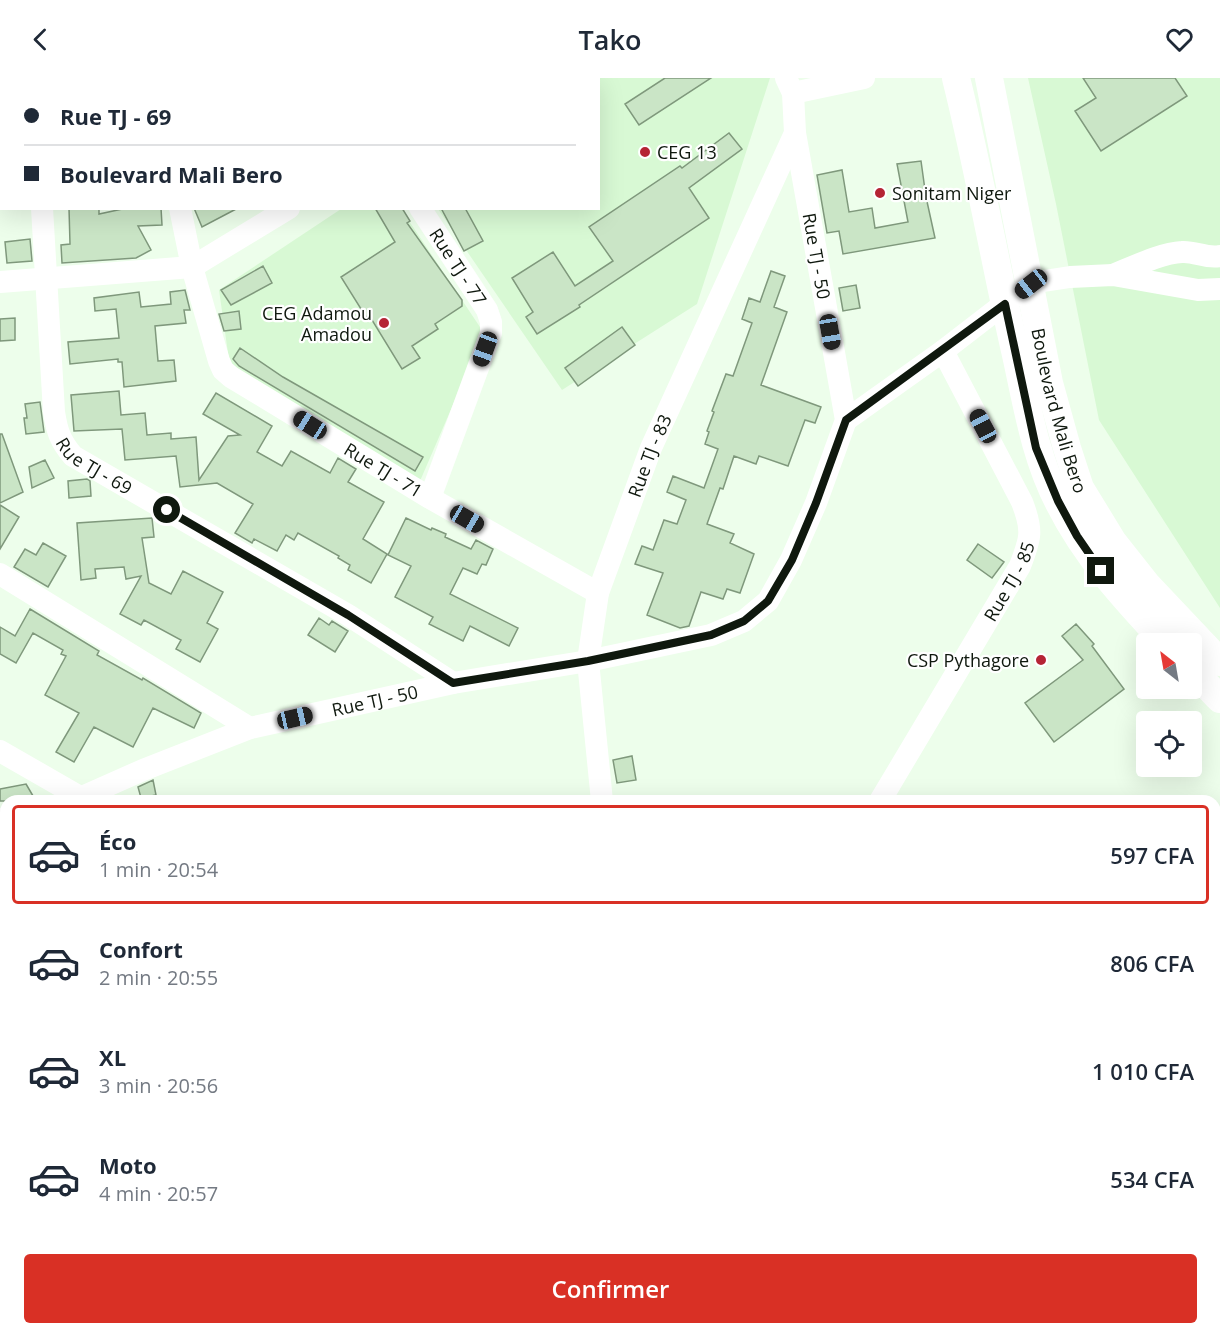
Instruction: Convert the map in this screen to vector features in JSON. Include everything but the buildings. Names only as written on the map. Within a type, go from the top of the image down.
[{"type":"main road","name":"Boulevard Mali Bero","points":[[956,78],[995,246],[1036,448],[1058,501],[1077,536],[1101,571],[1157,633]]},
{"type":"main road","name":"Boulevard Mali Bero","points":[[989,78],[1049,383],[1080,488],[1113,542],[1147,585],[1220,662]]},
{"type":"main road","points":[[1202,680],[1220,699]]},
{"type":"street","points":[[789,86],[864,78]]},
{"type":"street","name":"Rue TJ - 50","points":[[90,795],[143,770],[250,728],[453,683],[588,661],[711,635],[744,621],[768,601],[792,560],[816,503],[846,420],[795,133],[789,86]]},
{"type":"street","name":"Rue TJ - 83","points":[[601,795],[588,661],[598,593],[651,448],[795,133]]},
{"type":"street","name":"Rue TJ - 69","points":[[42,210],[54,412],[62,444],[73,456],[348,615],[453,683]]},
{"type":"street","name":"Rue TJ - 71","points":[[180,210],[192,267],[223,370],[430,498],[598,593]]},
{"type":"street","points":[[0,282],[192,267],[286,210]]},
{"type":"street","name":"Rue TJ - 77","points":[[421,210],[476,292],[491,322],[491,333],[430,498]]},
{"type":"street","points":[[1113,275],[1158,258],[1183,252],[1212,258],[1220,256]]},
{"type":"street","points":[[846,420],[943,351],[1031,284],[1070,277],[1113,275],[1198,290],[1220,289]]},
{"type":"street","name":"Rue TJ - 85","points":[[884,795],[1020,566],[1028,545],[1030,522],[1022,502],[943,351]]},
{"type":"street","points":[[0,574],[250,728]]},
{"type":"street","points":[[0,751],[71,795]]},
{"type":"shaded area","points":[[600,78],[770,78],[697,304],[562,390],[439,210],[600,210]]},
{"type":"shaded area","points":[[1028,78],[1220,78],[1220,608],[1099,420],[1056,204]]},
{"type":"shaded area","points":[[339,210],[402,210],[484,333],[420,481],[231,374],[219,290]]},
{"type":"place","name":"CEG 13","points":[[645,152]]},
{"type":"place","name":"Sonitam Niger","points":[[880,193]]},
{"type":"place","name":"CEG Adamou Amadou","points":[[384,323]]},
{"type":"place","name":"CSP Pythagore","points":[[1041,660]]},
{"type":"route","points":[[167,510],[348,615],[453,683],[588,661],[711,635],[744,621],[768,601],[792,560],[816,503],[846,420],[1005,304],[1036,448],[1058,501],[1077,536],[1101,571]]}]
